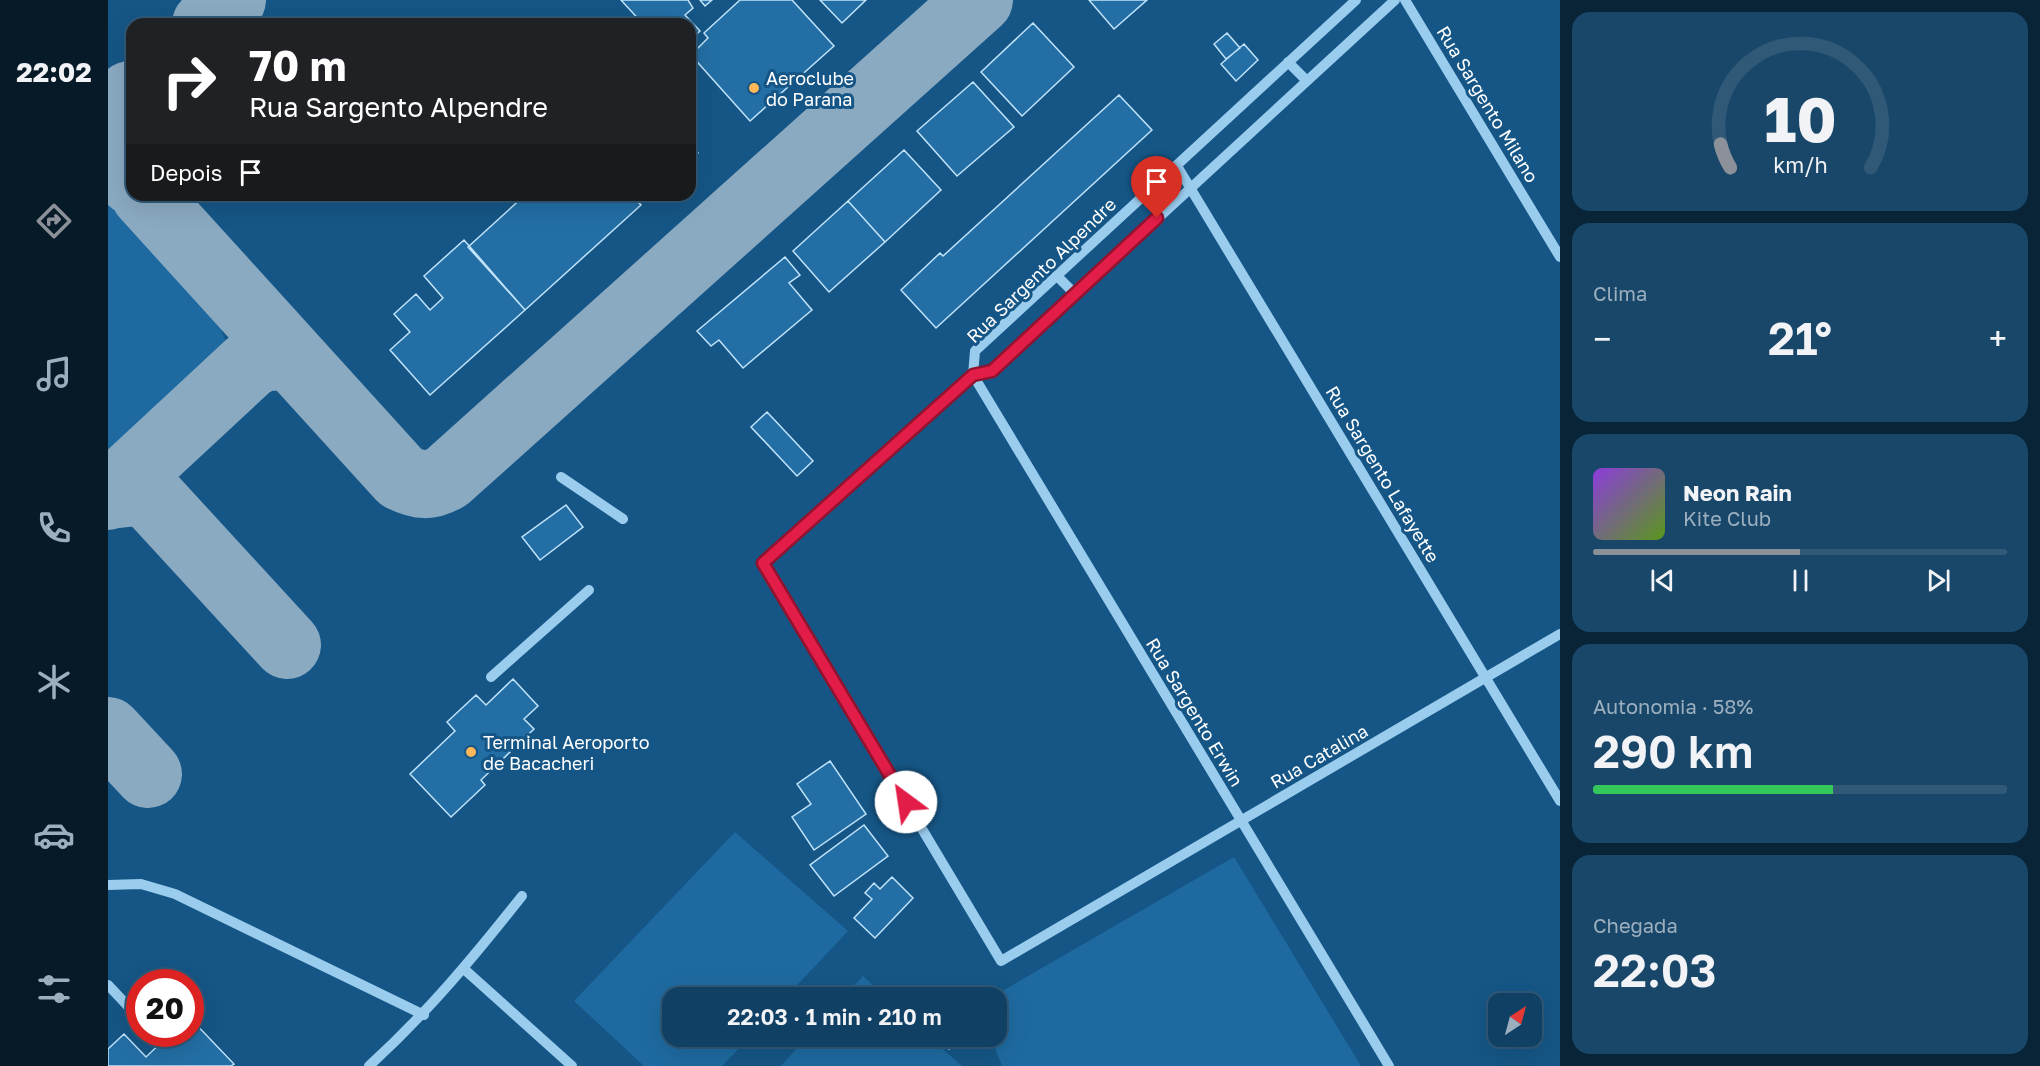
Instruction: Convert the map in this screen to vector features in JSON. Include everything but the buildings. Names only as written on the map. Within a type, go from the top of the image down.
[{"type":"lane","name":"Rua Sargento Alpendre","points":[[973,375],[975,351],[1356,0]]},
{"type":"lane","name":"Rua Sargento Alpendre","points":[[1001,961],[763,563],[973,375],[992,371],[1395,0]]},
{"type":"lane","name":"Rua Sargento Milano","points":[[1405,0],[1560,257]]},
{"type":"lane","points":[[1288,62],[1307,81]]},
{"type":"lane","name":"Rua Sargento Lafayette","points":[[1177,165],[1560,801]]},
{"type":"lane","points":[[1057,276],[1075,294]]},
{"type":"lane","name":"Rua Sargento Erwin","points":[[973,375],[1389,1066]]},
{"type":"lane","points":[[561,477],[623,519]]},
{"type":"lane","points":[[491,677],[589,590]]},
{"type":"lane","name":"Rua Catalina","points":[[1001,961],[1560,634]]},
{"type":"lane","points":[[108,885],[141,884],[175,894],[423,1015]]},
{"type":"lane","points":[[376,1064],[464,969],[522,896]]},
{"type":"lane","points":[[464,969],[572,1066]]},
{"type":"lane","points":[[108,985],[126,1004]]},
{"type":"shaded area","points":[[108,197],[217,318],[225,340],[210,371],[108,464]]},
{"type":"shaded area","points":[[735,832],[848,931],[795,987],[662,987],[662,1047],[740,1047],[722,1066],[644,1066],[574,1001]]},
{"type":"shaded area","points":[[1234,857],[1361,1066],[1002,1066],[995,1047],[1007,1047],[1007,988]]},
{"type":"shaded area","points":[[863,976],[875,987],[853,987]]},
{"type":"shaded area","points":[[798,1047],[940,1047],[962,1066],[781,1066]]},
{"type":"taxiway","points":[[212,18],[232,0]]},
{"type":"taxiway","points":[[150,201],[401,477],[419,484],[430,484],[447,477],[979,0]]},
{"type":"taxiway","points":[[126,106],[119,139],[121,161],[126,173]]},
{"type":"taxiway","points":[[108,496],[249,365],[263,357],[290,356]]},
{"type":"taxiway","points":[[109,495],[135,492],[152,498],[287,645]]},
{"type":"taxiway","points":[[108,731],[148,774]]},
{"type":"place","name":"Aeroclube do Parana","points":[[754,88]]},
{"type":"place","name":"Terminal Aeroporto de Bacacheri","points":[[471,752]]},
{"type":"route","points":[[906,802],[763,563],[973,375],[992,371],[1157,218]]}]
